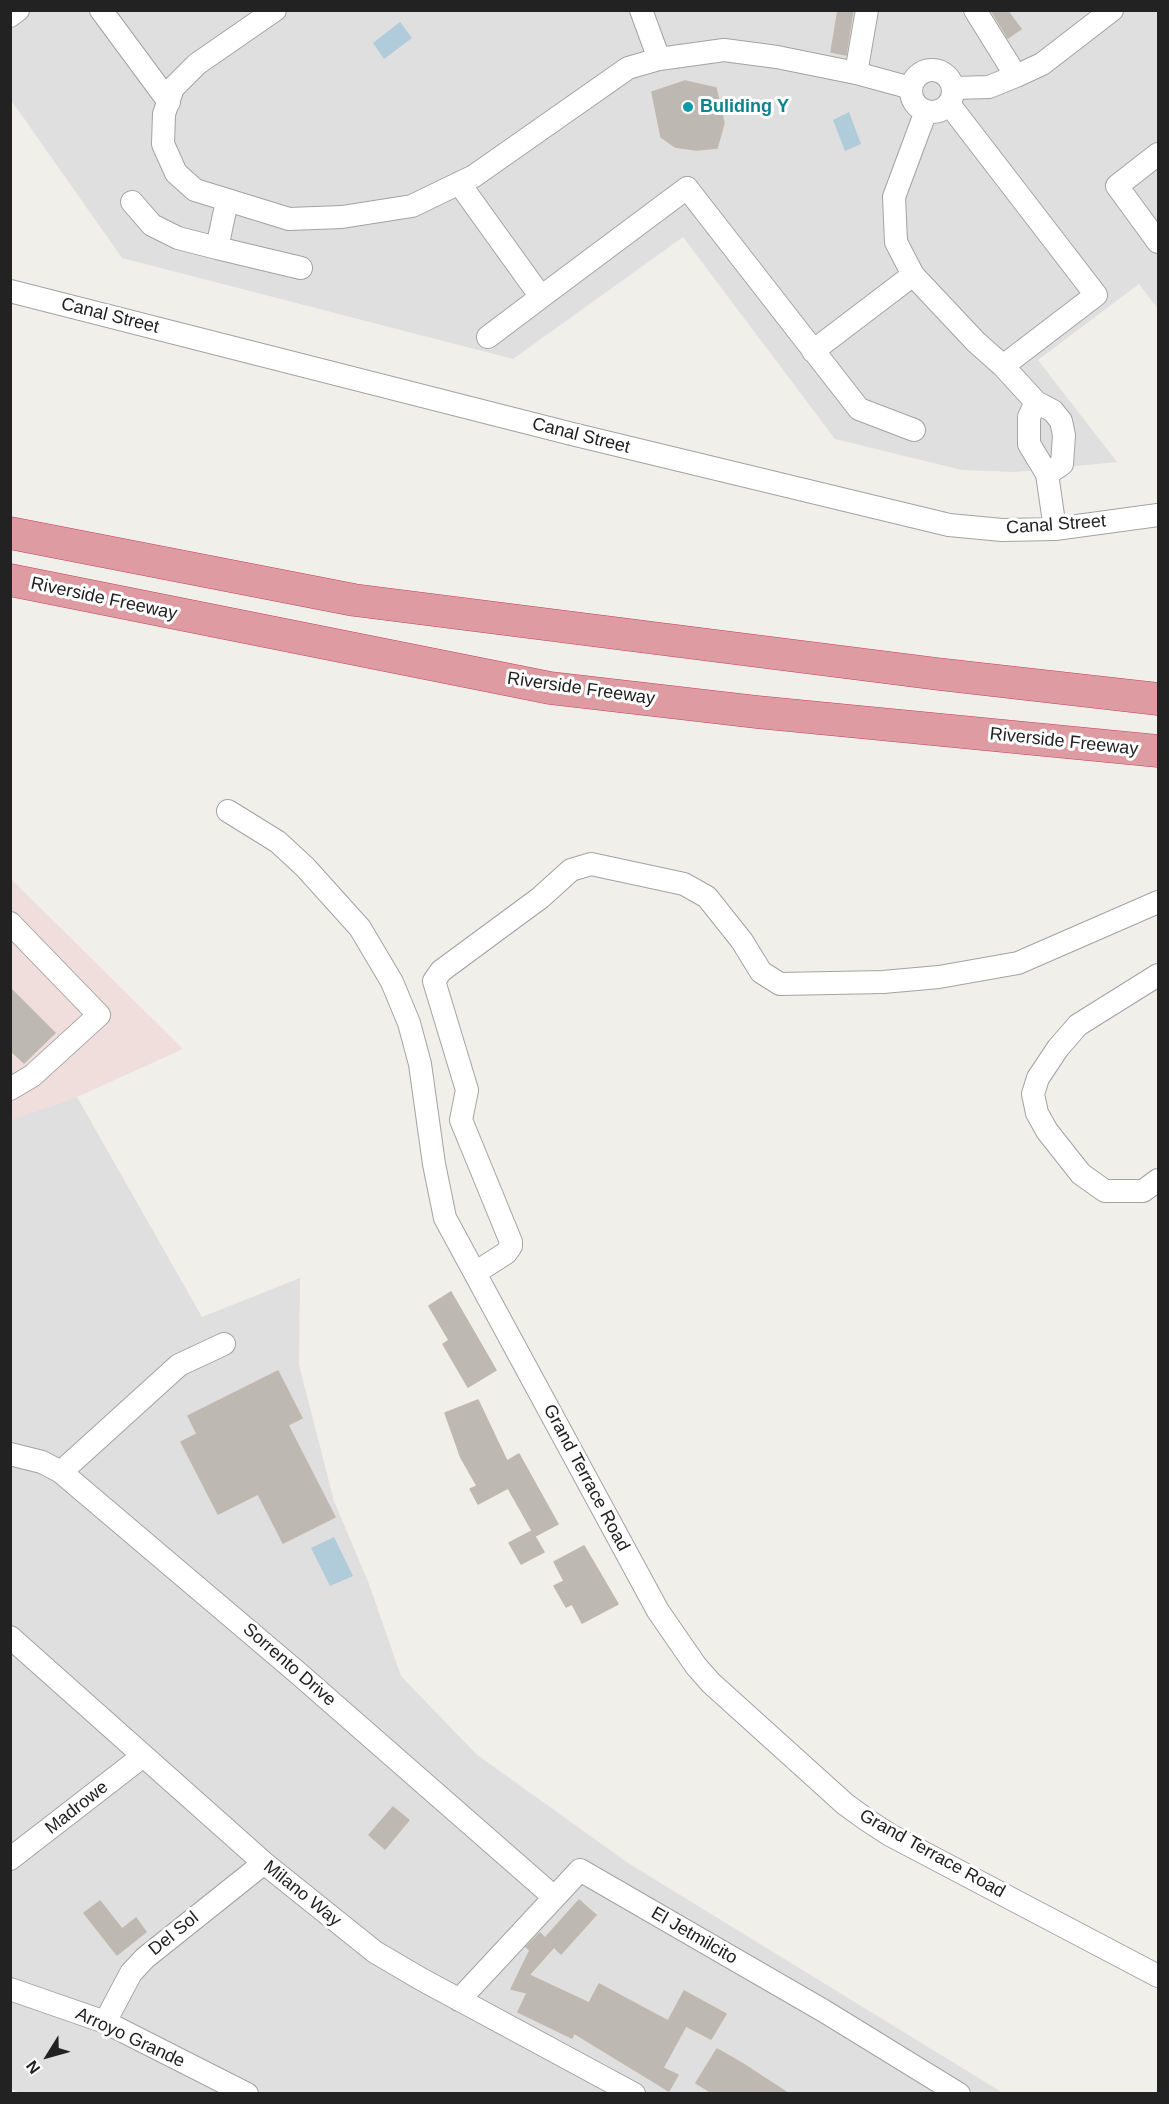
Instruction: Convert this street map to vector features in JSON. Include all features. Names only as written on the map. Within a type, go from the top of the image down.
[{"type":"highway","points":[[10,533],[354,600],[938,674],[1158,699]]},
{"type":"highway","name":"Riverside Freeway","points":[[10,580],[550,688],[757,712],[1158,751]]},
{"type":"street","points":[[10,16],[18,10]]},
{"type":"street","points":[[101,10],[169,102]]},
{"type":"street","points":[[275,10],[197,64],[173,88],[164,114],[163,144],[176,173],[195,190],[289,219],[342,217],[412,206],[474,176],[628,68],[658,59],[724,50],[777,57],[856,73],[911,88]]},
{"type":"street","points":[[641,10],[658,59]]},
{"type":"street","points":[[856,73],[867,10]]},
{"type":"street","points":[[975,10],[1016,76]]},
{"type":"street","points":[[1003,366],[1096,295],[951,96],[942,72],[929,70],[917,76],[911,88],[915,102],[926,111],[938,111],[951,96],[989,87],[1042,64],[1112,10]]},
{"type":"street","points":[[926,111],[894,197],[896,242],[913,275],[1036,402],[1053,411],[1061,421],[1064,435],[1062,464],[1047,474]]},
{"type":"street","points":[[1158,154],[1117,186],[1158,242]]},
{"type":"street","points":[[459,183],[541,297]]},
{"type":"street","points":[[488,337],[687,188],[859,410],[914,430]]},
{"type":"street","points":[[217,248],[227,201]]},
{"type":"street","points":[[132,202],[152,225],[178,238],[301,268]]},
{"type":"street","points":[[813,351],[913,275]]},
{"type":"street","name":"Canal Street","points":[[10,291],[898,514],[959,526],[1002,530],[1055,529],[1158,515]]},
{"type":"street","points":[[1036,402],[1029,417],[1029,444],[1047,474],[1055,529]]},
{"type":"street","name":"Grand Terrace Road","points":[[228,811],[278,842],[305,867],[360,928],[392,982],[410,1023],[420,1064],[434,1164],[445,1218],[658,1611],[683,1648],[711,1683],[845,1804],[867,1820],[890,1835],[1158,1976]]},
{"type":"street","points":[[475,1273],[506,1253],[511,1242],[461,1120],[467,1090],[434,981],[441,971],[540,898],[571,870],[591,864],[684,884],[707,897],[742,941],[761,972],[780,984],[883,982],[939,978],[1018,963],[1158,902]]},
{"type":"street","points":[[10,923],[99,1015],[32,1076],[10,1089]]},
{"type":"street","points":[[1158,975],[1078,1025],[1038,1078],[1033,1094],[1036,1113],[1047,1131],[1081,1174],[1105,1191],[1143,1191],[1158,1180]]},
{"type":"street","points":[[61,1472],[179,1365],[224,1344]]},
{"type":"street","name":"Sorrento Drive","points":[[10,1454],[42,1461],[61,1472],[298,1673],[554,1897]]},
{"type":"street","name":"Milano Way","points":[[15,1648],[143,1756],[264,1863],[375,1952],[634,2094]]},
{"type":"street","name":"Madrowe","points":[[10,1859],[143,1756]]},
{"type":"street","name":"Del Sol","points":[[105,2022],[131,1973],[145,1958],[264,1863]]},
{"type":"street","name":"El Jetmilcito","points":[[459,2000],[580,1870],[824,2011],[959,2094]]},
{"type":"street","name":"Arroyo Grande","points":[[10,1989],[105,2022],[247,2094]]},
{"type":"shaded area","points":[[10,11],[1158,11],[1158,309],[1139,284],[1038,360],[1117,462],[1015,472],[962,470],[835,439],[683,237],[513,359],[122,258],[11,100]]},
{"type":"shaded area","points":[[10,878],[183,1049],[77,1097],[11,1120]]},
{"type":"shaded area","points":[[77,1097],[202,1317],[300,1278],[299,1365],[334,1501],[369,1584],[401,1676],[476,1754],[628,1863],[1003,2093],[23,2094],[11,2089],[10,1120]]},
{"type":"water","points":[[400,22],[412,38],[384,59],[373,43]]},
{"type":"water","points":[[849,112],[861,144],[845,151],[833,120]]},
{"type":"water","points":[[334,1537],[353,1576],[330,1586],[311,1548]]},
{"type":"building","points":[[838,10],[853,10],[846,55],[831,52]]},
{"type":"building","points":[[991,10],[1007,10],[1021,29],[1008,38]]},
{"type":"building","name":"Buliding Y","points":[[685,81],[716,88],[724,123],[717,148],[696,150],[675,147],[661,137],[652,92]]},
{"type":"building","points":[[10,988],[55,1033],[24,1063],[10,1050]]},
{"type":"building","points":[[451,1292],[496,1370],[468,1387],[443,1344],[449,1340],[429,1306]]},
{"type":"building","points":[[278,1371],[302,1418],[288,1425],[335,1517],[283,1543],[258,1494],[218,1514],[181,1442],[197,1434],[188,1416]]},
{"type":"building","points":[[478,1400],[507,1461],[519,1454],[558,1524],[535,1536],[508,1488],[478,1504],[470,1489],[477,1486],[461,1458],[445,1413]]},
{"type":"building","points":[[532,1531],[544,1552],[521,1564],[509,1543]]},
{"type":"building","points":[[584,1546],[618,1604],[582,1623],[572,1604],[566,1607],[554,1586],[564,1581],[554,1562]]},
{"type":"building","points":[[393,1807],[409,1820],[385,1849],[369,1835]]},
{"type":"building","points":[[579,1900],[596,1915],[561,1954],[554,1947],[529,1975],[589,2003],[599,1984],[668,2021],[684,1991],[726,2014],[711,2039],[686,2026],[663,2068],[678,2075],[669,2091],[574,2033],[572,2038],[518,2012],[527,1993],[511,1989],[530,1950],[526,1947],[540,1933],[545,1938]]},
{"type":"building","points":[[100,1901],[122,1929],[136,1918],[146,1932],[117,1955],[84,1913]]},
{"type":"building","points":[[717,2049],[789,2094],[714,2094],[696,2083]]},
{"type":"place","name":"Buliding Y","points":[[688,107]]}]
